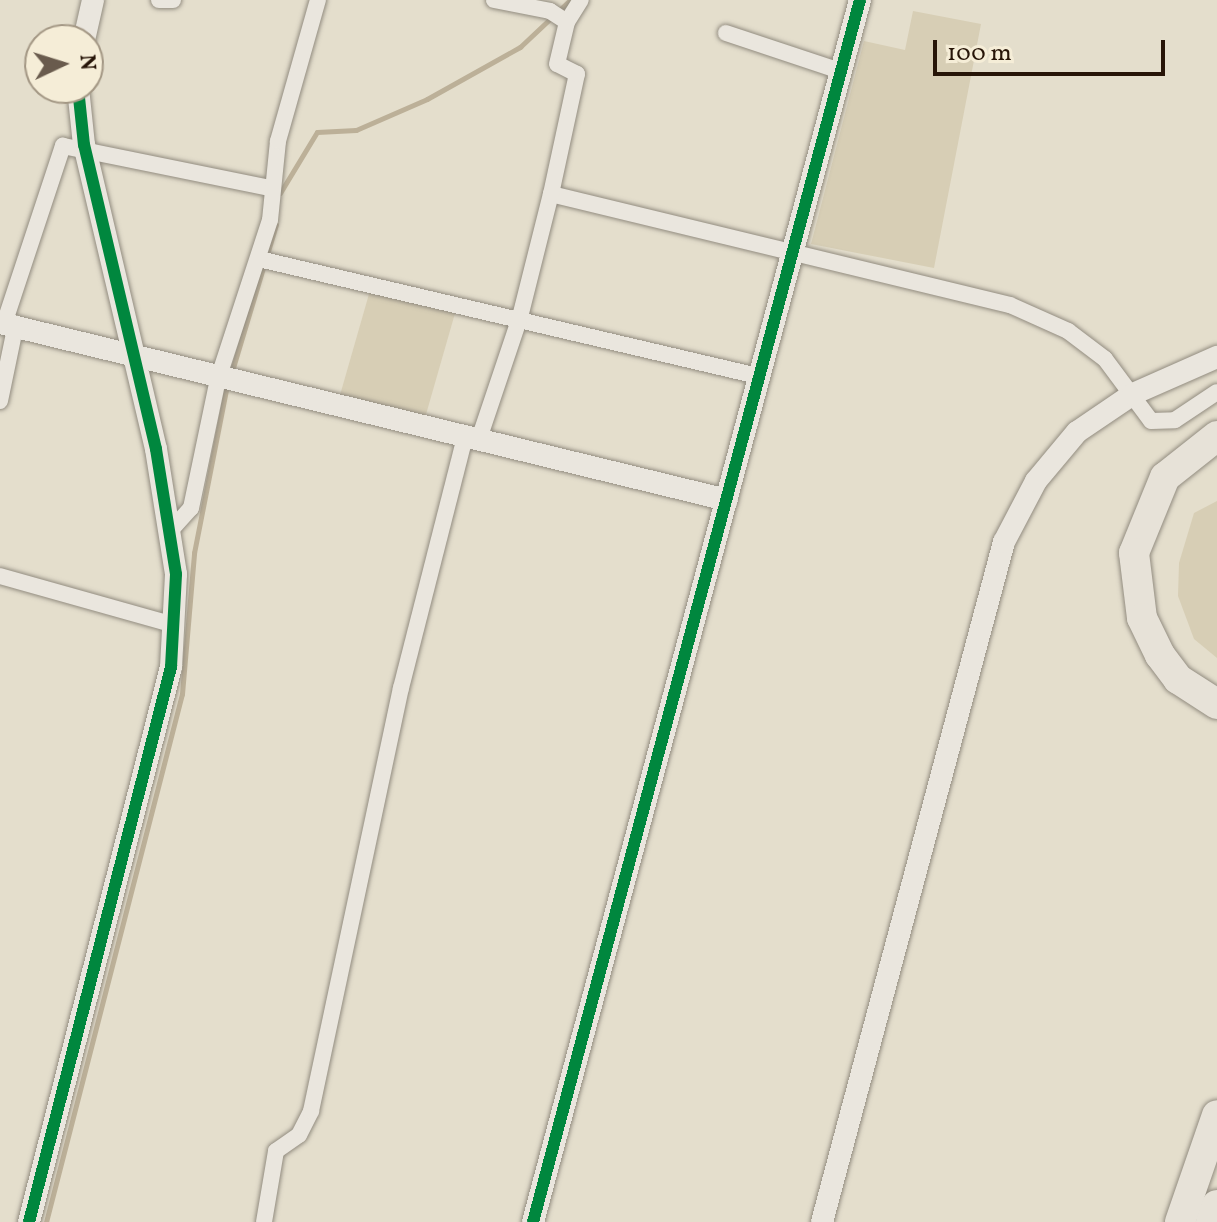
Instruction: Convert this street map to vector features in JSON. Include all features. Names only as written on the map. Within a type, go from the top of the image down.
[{"type":"highway","points":[[1217,436],[1165,477],[1134,553],[1142,618],[1160,655],[1178,679],[1217,704]]},
{"type":"highway","points":[[1217,457],[1175,494],[1151,562],[1167,630],[1217,683]]},
{"type":"highway","points":[[1180,1222],[1217,1115]]},
{"type":"highway","points":[[1211,1222],[1217,1205]]},
{"type":"street","points":[[88,24],[93,0]]},
{"type":"street","points":[[159,0],[173,0]]},
{"type":"street","points":[[172,529],[191,508],[218,379],[270,220],[269,188],[318,0]]},
{"type":"street","points":[[494,0],[550,11],[567,22]]},
{"type":"street","points":[[264,1222],[276,1151],[299,1135],[311,1111],[401,688],[472,437],[520,317],[577,74],[557,64],[567,22],[581,0]]},
{"type":"street","points":[[533,1222],[762,377],[860,0]]},
{"type":"street","points":[[726,33],[843,72]]},
{"type":"street","points":[[29,1222],[165,692],[174,625],[172,529],[84,145],[80,104]]},
{"type":"street","points":[[0,401],[7,324],[63,146],[84,145],[269,188]]},
{"type":"street","points":[[551,194],[794,256],[1010,305],[1068,331],[1105,359],[1151,421],[1161,423],[1217,392]]},
{"type":"street","points":[[259,259],[520,317],[762,377]]},
{"type":"street","points":[[7,324],[218,379],[727,500]]},
{"type":"street","points":[[822,1222],[1004,542],[1036,481],[1077,432],[1133,394],[1217,357]]},
{"type":"street","points":[[0,576],[174,625]]},
{"type":"shaded area","points":[[913,11],[981,24],[934,268],[811,244],[864,41],[905,50]]},
{"type":"shaded area","points":[[371,287],[456,311],[424,423],[339,399]]},
{"type":"shaded area","points":[[1217,501],[1217,658],[1194,639],[1178,596],[1179,563],[1194,513]]},
{"type":"waterway","points":[[280,193],[317,132],[356,130],[427,99],[520,47],[570,0]]},
{"type":"waterway","points":[[232,371],[276,224]]},
{"type":"waterway","points":[[46,1222],[182,694],[194,553],[227,385]]},
{"type":"cycle path","points":[[533,1222],[860,0]]},
{"type":"cycle path","points":[[29,1222],[171,667],[176,574],[156,449],[84,145],[80,104]]}]
